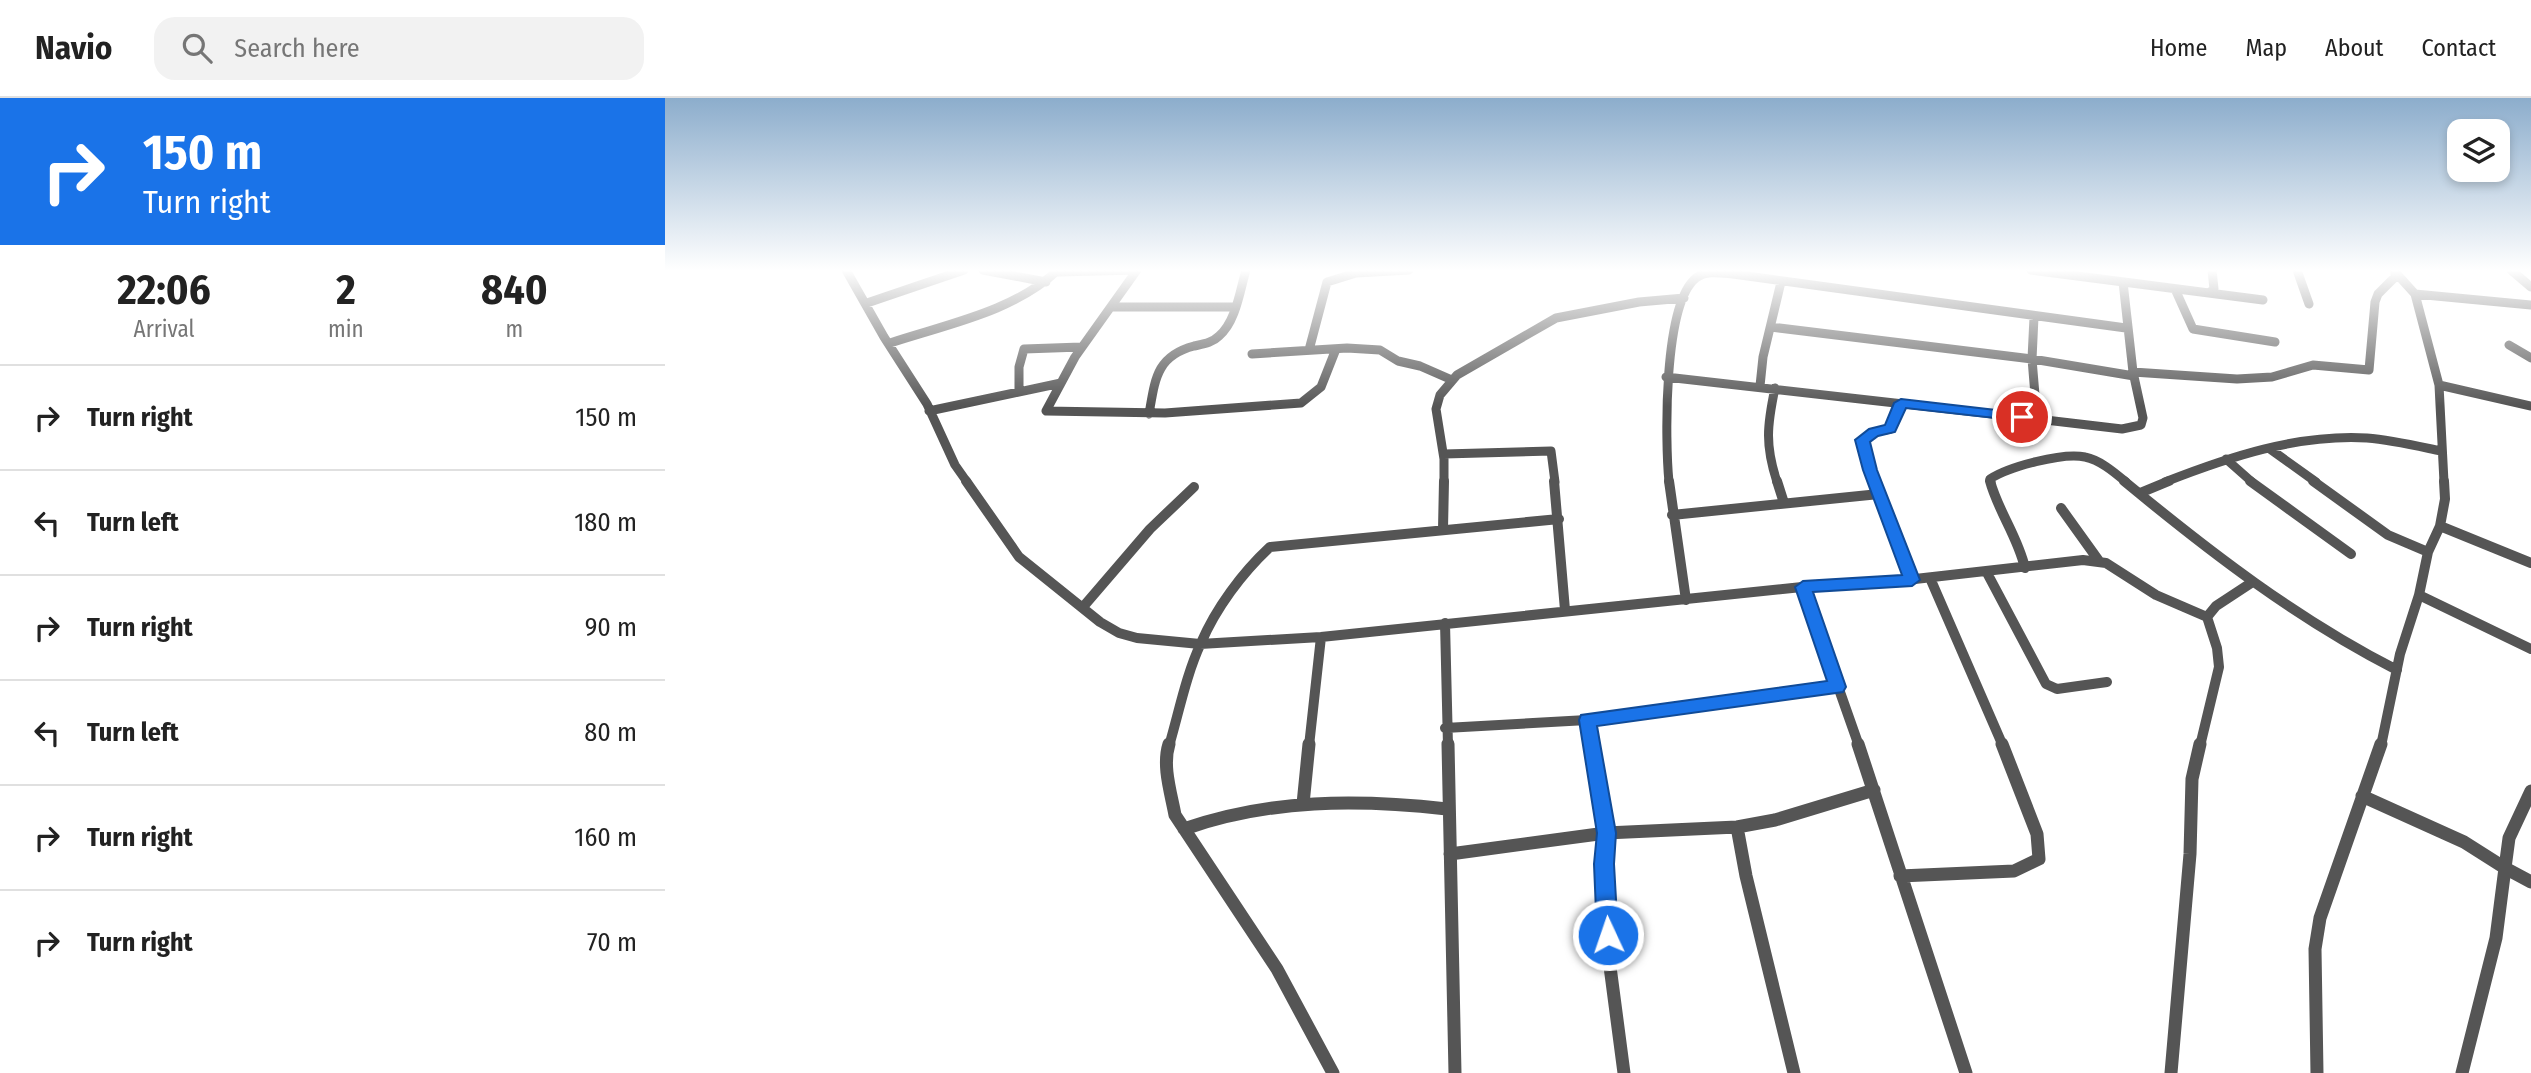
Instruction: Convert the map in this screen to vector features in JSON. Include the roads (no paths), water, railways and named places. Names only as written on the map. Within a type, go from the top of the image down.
[{"type":"street","points":[[873,316],[929,411],[955,465],[1019,557],[1100,622],[1119,633],[1137,638],[1199,644],[1321,637],[1565,610],[2099,561]]},
{"type":"street","points":[[890,343],[968,316]]},
{"type":"street","points":[[1105,316],[1081,347],[1045,411],[1149,414],[1301,403],[1311,398],[1326,381],[1336,349]]},
{"type":"street","points":[[1149,414],[1160,369],[1166,358],[1178,350],[1208,343],[1220,335],[1229,316]]},
{"type":"street","points":[[1309,350],[1318,316]]},
{"type":"street","points":[[1443,529],[1444,454],[1436,409],[1440,395],[1466,368],[1556,318],[1569,316]]},
{"type":"street","points":[[1679,316],[1666,377],[1665,456],[1686,600]]},
{"type":"street","points":[[1760,386],[1763,358],[1774,316]]},
{"type":"street","points":[[2023,316],[2126,328]]},
{"type":"street","points":[[1666,377],[2134,429],[2141,425],[2143,418],[2133,374],[2125,316]]},
{"type":"street","points":[[2187,316],[2193,328],[2275,342]]},
{"type":"street","points":[[1771,327],[2133,374],[2237,379],[2271,377],[2313,365],[2369,370],[2374,316]]},
{"type":"street","points":[[2317,1073],[2315,949],[2320,918],[2385,733],[2397,670],[2419,595],[2428,552],[2440,526],[2446,489],[2441,451],[2439,385],[2421,316]]},
{"type":"street","points":[[2034,317],[2032,359],[2037,419]]},
{"type":"street","points":[[2509,345],[2531,358]]},
{"type":"street","points":[[1019,390],[1024,349],[1081,347]]},
{"type":"street","points":[[1252,354],[1336,349],[1386,352],[1398,360],[1452,380]]},
{"type":"street","points":[[929,411],[1061,383]]},
{"type":"street","points":[[2439,385],[2531,405]]},
{"type":"street","points":[[1775,388],[1766,429],[1768,455],[1784,503]]},
{"type":"street","points":[[1901,403],[1891,429],[1874,432],[1862,440],[1879,494],[1912,580]]},
{"type":"street","points":[[2140,493],[2226,459],[2270,449],[2356,438],[2441,451]]},
{"type":"street","points":[[2270,449],[2388,535],[2428,552]]},
{"type":"street","points":[[1444,454],[1551,451],[1565,610]]},
{"type":"street","points":[[2025,568],[2021,551],[1990,479],[1994,475],[2070,457],[2085,457],[2140,493],[2158,511],[2251,583],[2318,628],[2397,670]]},
{"type":"street","points":[[2226,459],[2263,492],[2351,554]]},
{"type":"street","points":[[1083,607],[1150,529],[1194,487]]},
{"type":"street","points":[[1672,515],[1879,494]]},
{"type":"street","points":[[2061,508],[2099,561],[2156,595],[2207,617],[2217,648],[2219,667],[2192,779],[2190,854],[2171,1073]]},
{"type":"street","points":[[1333,1073],[1277,969],[1175,815],[1168,786],[1167,751],[1199,644],[1216,614],[1256,560],[1270,547],[1559,519]]},
{"type":"street","points":[[2440,526],[2531,563]]},
{"type":"street","points":[[1986,571],[2046,684],[2057,689],[2106,682]]},
{"type":"street","points":[[1899,877],[2014,871],[2039,859],[2037,834],[2016,776],[1930,578]]},
{"type":"street","points":[[2207,617],[2215,606],[2251,583]]},
{"type":"street","points":[[1803,587],[1874,790],[1899,877],[1966,1073]]},
{"type":"street","points":[[2419,595],[2531,649]]},
{"type":"street","points":[[1444,623],[1455,1073]]},
{"type":"street","points":[[1303,804],[1321,637]]},
{"type":"street","points":[[1445,728],[1587,720],[1837,687]]},
{"type":"street","points":[[1587,720],[1606,833],[1604,864],[1609,959],[1624,1073]]},
{"type":"street","points":[[1450,854],[1606,833],[1737,827],[1775,820],[1874,790]]},
{"type":"street","points":[[2462,1073],[2496,938],[2505,867],[2504,855],[2513,827],[2531,791]]},
{"type":"street","points":[[2362,796],[2465,842],[2531,882]]},
{"type":"street","points":[[1184,830],[1231,812],[1303,804],[1380,804],[1447,809]]},
{"type":"street","points":[[1737,827],[1746,876],[1794,1073]]}]
